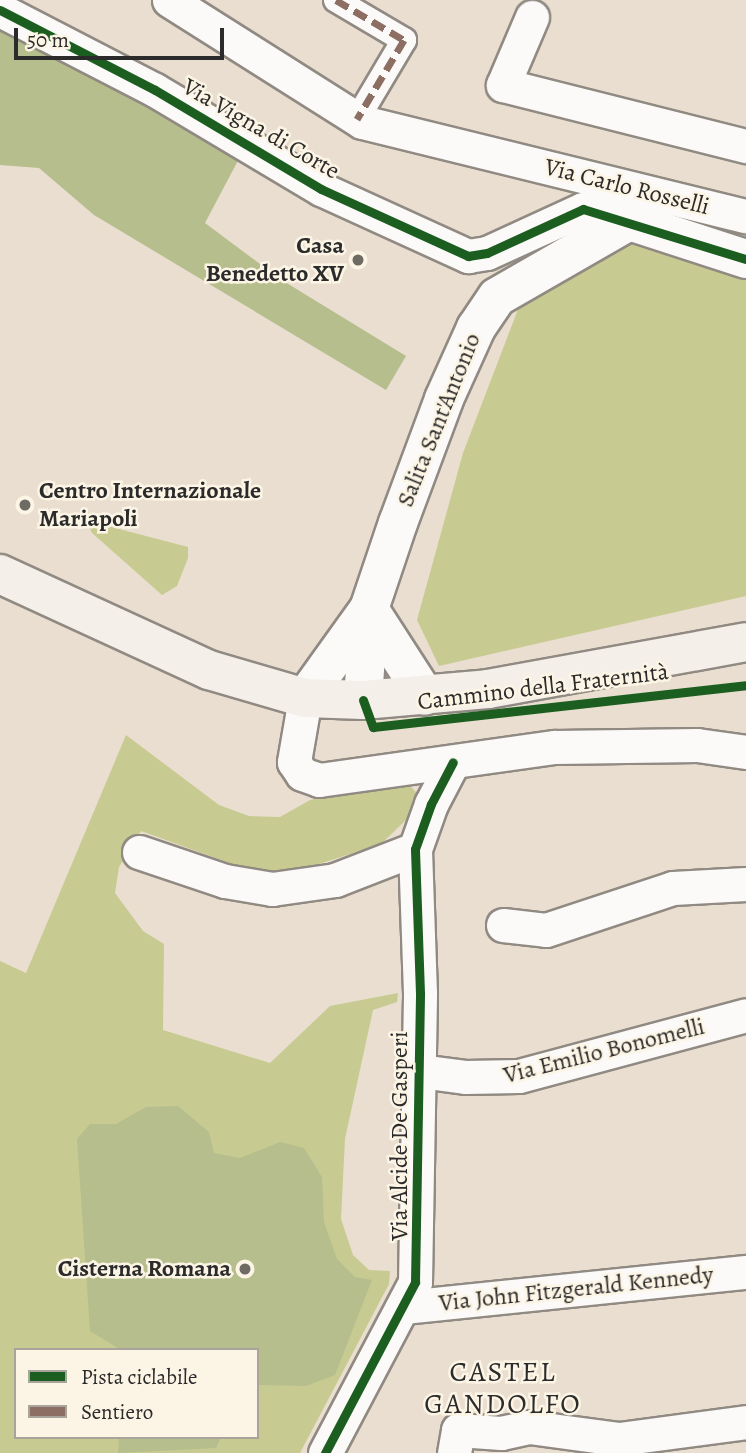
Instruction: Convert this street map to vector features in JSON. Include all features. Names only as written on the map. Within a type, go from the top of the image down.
[{"type":"main road","points":[[0,574],[209,670],[305,698],[363,700],[425,696],[746,642]]},
{"type":"street","name":"Via Carlo Rosselli","points":[[169,0],[357,119],[508,159],[746,216]]},
{"type":"street","points":[[336,0],[404,40],[357,119]]},
{"type":"street","name":"Via Vigna di Corte","points":[[0,10],[155,90],[321,189],[468,256],[487,253],[583,209],[629,221]]},
{"type":"street","points":[[533,17],[503,85],[746,146]]},
{"type":"street","points":[[629,221],[746,259]]},
{"type":"street","name":"Salita Sant'Antonio","points":[[363,700],[369,609],[444,399],[476,328],[496,297],[629,221]]},
{"type":"street","points":[[369,609],[425,696]]},
{"type":"street","name":"Salita Sant'Antonio","points":[[305,698],[369,609]]},
{"type":"street","points":[[305,698],[294,762],[297,770],[309,778],[332,780],[453,762],[488,753],[579,746],[697,745],[746,752]]},
{"type":"street","name":"Via Alcide De Gasperi","points":[[325,1453],[405,1307],[417,1267],[420,1071],[415,849],[453,762]]},
{"type":"street","points":[[139,852],[225,881],[272,889],[335,880],[415,849]]},
{"type":"street","points":[[503,925],[546,930],[665,890],[746,884]]},
{"type":"street","name":"Via Emilio Bonomelli","points":[[420,1071],[465,1077],[519,1076],[746,1015]]},
{"type":"street","name":"Via John Fitzgerald Kennedy","points":[[405,1307],[746,1272]]},
{"type":"street","points":[[454,1453],[458,1430],[500,1443],[529,1427],[619,1439],[746,1422]]},
{"type":"green space","points":[[0,28],[242,153],[205,223],[280,279],[406,356],[386,390],[94,215],[39,168],[0,165]]},
{"type":"green space","points":[[633,234],[746,270],[746,596],[439,666],[417,620],[463,453],[522,299]]},
{"type":"green space","points":[[96,523],[188,547],[188,558],[177,586],[162,595],[92,533],[89,526]]},
{"type":"green space","points":[[126,735],[219,805],[249,816],[280,817],[310,800],[405,781],[418,794],[418,803],[407,819],[381,844],[294,872],[246,869],[141,831],[119,867],[115,893],[143,931],[164,944],[163,1030],[270,1063],[330,1006],[398,993],[397,1002],[373,1010],[345,1139],[341,1219],[353,1255],[369,1270],[390,1271],[389,1284],[300,1453],[0,1453],[0,961],[26,973]]},
{"type":"green space","points":[[178,1106],[209,1132],[214,1153],[240,1158],[280,1142],[304,1148],[322,1177],[324,1222],[337,1259],[355,1277],[372,1280],[335,1375],[306,1386],[259,1385],[259,1348],[118,1348],[90,1331],[77,1139],[90,1124],[116,1124],[146,1107]]},
{"type":"green space","points":[[119,1439],[220,1439],[216,1448],[118,1453]]},
{"type":"marked path","points":[[336,0],[404,40],[357,119]]},
{"type":"cycle path","points":[[0,10],[155,90],[321,189],[468,256],[487,253],[583,209],[746,259]]},
{"type":"cycle path","name":"Cammino della Fraternità","points":[[363,700],[373,727],[746,685]]},
{"type":"cycle path","points":[[325,1453],[415,1282],[420,993],[415,849],[431,804],[453,762]]},
{"type":"place","name":"Casa Benedetto XV","points":[[358,260]]},
{"type":"place","name":"Centro Internazionale Mariapoli","points":[[25,505]]},
{"type":"place","name":"Cisterna Romana","points":[[245,1269]]},
{"type":"district","name":"CASTEL GANDOLFO","points":[[503,1388]]}]
